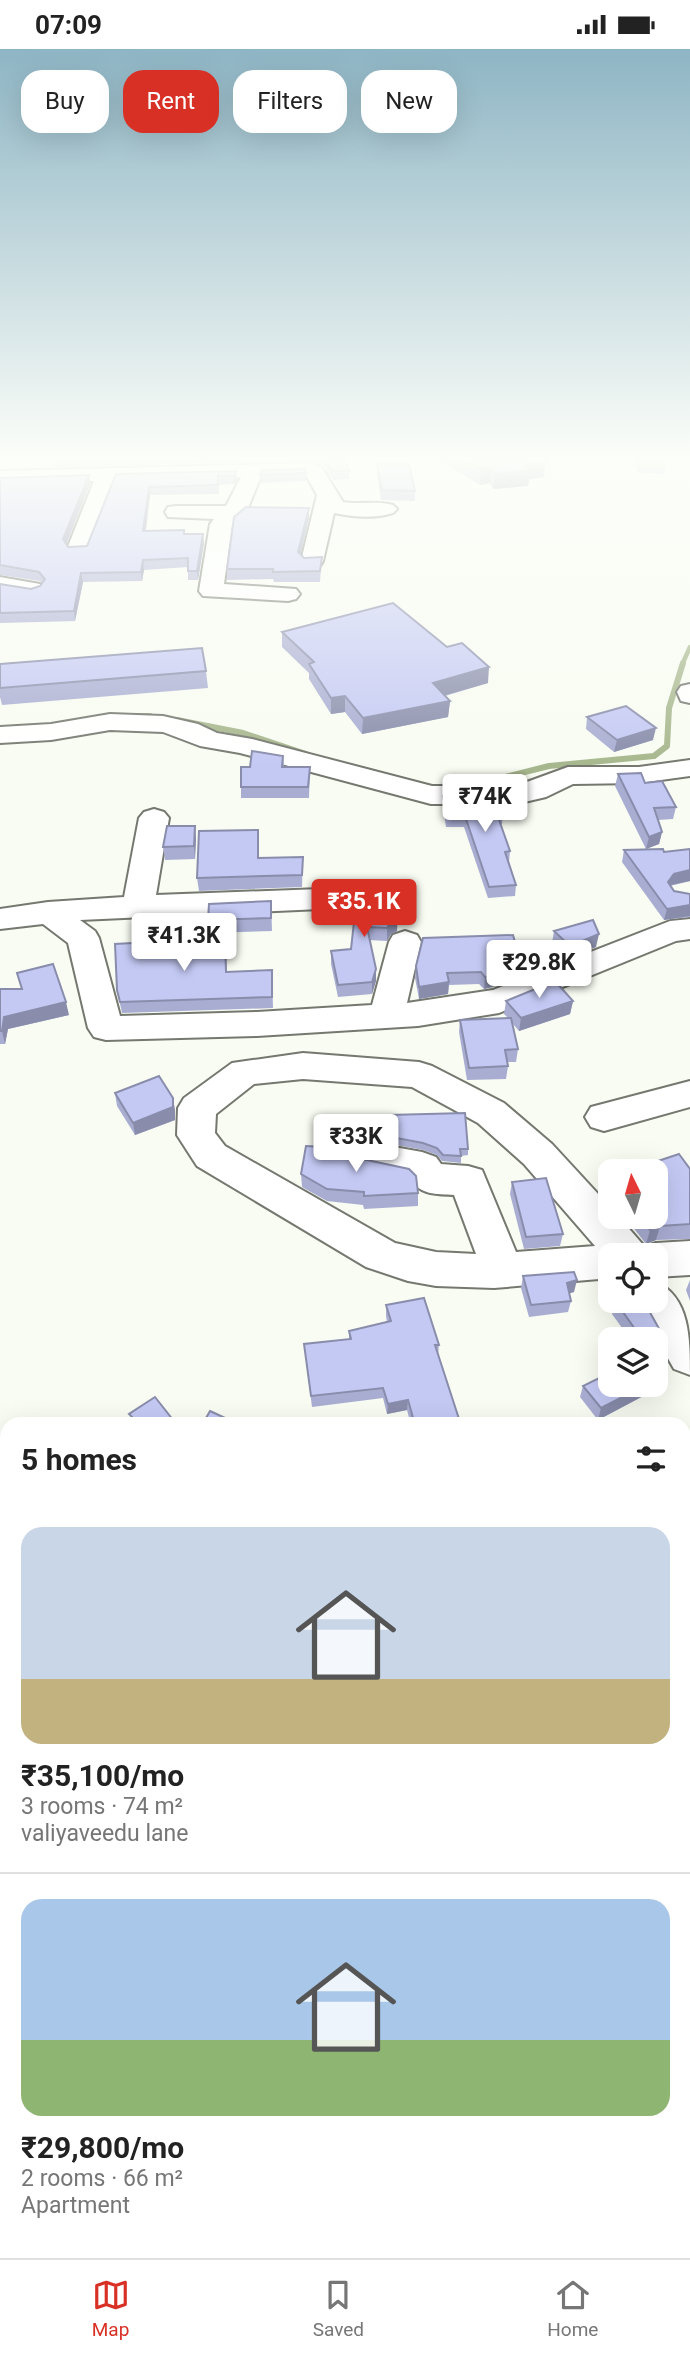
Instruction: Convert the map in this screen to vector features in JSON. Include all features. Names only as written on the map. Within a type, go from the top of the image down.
[{"type":"street","points":[[215,561],[211,591],[288,594]]},
{"type":"street","points":[[0,584],[32,589]]},
{"type":"street","points":[[0,735],[51,732],[110,722],[163,724],[188,730],[210,740],[242,745],[431,795],[516,795],[536,791],[568,776],[639,775],[690,769]]},
{"type":"street","points":[[138,907],[155,818]]},
{"type":"street","points":[[0,919],[48,912],[197,902],[321,899]]},
{"type":"street","points":[[48,912],[83,938],[106,1028],[257,1024],[418,1014],[499,1001],[670,931],[690,929]]},
{"type":"street","points":[[387,1014],[405,942]]},
{"type":"street","points":[[598,1262],[502,1269],[433,1269],[404,1264],[381,1255],[211,1156],[196,1135],[197,1108],[245,1072],[303,1066],[419,1075],[491,1113],[538,1154],[617,1243]]},
{"type":"street","points":[[604,1117],[690,1094]]},
{"type":"street","points":[[345,1152],[422,1167],[430,1178],[468,1181],[502,1269]]},
{"type":"street","points":[[668,1259],[690,1258]]},
{"type":"street","points":[[664,1313],[690,1356]]},
{"type":"building","points":[[0,561],[143,561],[141,572],[81,573],[74,611],[0,613],[0,584],[31,589],[40,586],[45,579],[39,572],[0,565]]},
{"type":"building","points":[[188,561],[199,561],[197,571],[188,571]]},
{"type":"building","points":[[228,561],[321,561],[320,571],[227,569]]},
{"type":"building","points":[[393,603],[447,647],[462,643],[489,667],[433,683],[450,701],[363,718],[345,696],[331,698],[309,664],[314,662],[282,632]]},
{"type":"building","points":[[202,648],[206,671],[0,688],[0,664]]},
{"type":"building","points":[[626,706],[656,728],[617,740],[587,717]]},
{"type":"building","points":[[252,751],[283,756],[282,767],[310,767],[308,787],[241,787],[241,767],[250,767]]},
{"type":"building","points":[[641,773],[645,783],[662,781],[676,807],[654,808],[662,832],[649,837],[618,774]]},
{"type":"building","points":[[443,796],[499,796],[503,814],[497,814],[510,851],[505,852],[516,885],[489,887],[465,816],[447,817]]},
{"type":"building","points":[[167,826],[195,826],[194,846],[163,847]]},
{"type":"building","points":[[258,830],[258,858],[303,857],[302,875],[197,878],[199,831]]},
{"type":"building","points":[[663,849],[664,852],[690,849],[690,870],[674,874],[668,882],[674,891],[690,894],[690,905],[667,909],[624,850]]},
{"type":"building","points":[[357,895],[399,897],[397,918],[391,921],[387,928],[367,927],[376,969],[372,982],[338,985],[331,951],[351,949]]},
{"type":"building","points":[[271,901],[271,918],[208,920],[209,904]]},
{"type":"building","points":[[593,920],[599,934],[570,946],[554,931]]},
{"type":"building","points":[[513,935],[515,942],[519,941],[535,959],[494,976],[485,977],[481,972],[447,973],[449,982],[419,987],[416,966],[423,938]]},
{"type":"building","points":[[225,938],[226,972],[272,970],[272,997],[120,1002],[115,944]]},
{"type":"building","points":[[53,964],[66,1002],[4,1017],[0,1031],[0,989],[22,989],[17,973]]},
{"type":"building","points":[[555,981],[573,1001],[521,1018],[506,1001]]},
{"type":"building","points":[[511,1018],[518,1049],[505,1050],[508,1066],[469,1068],[460,1020]]},
{"type":"building","points":[[159,1076],[173,1098],[173,1107],[133,1123],[115,1093]]},
{"type":"building","points":[[465,1113],[468,1149],[460,1149],[461,1156],[443,1155],[437,1148],[423,1143],[391,1137],[389,1115]]},
{"type":"building","points":[[306,1146],[326,1147],[329,1152],[336,1154],[335,1158],[353,1157],[409,1169],[416,1176],[418,1193],[364,1196],[364,1192],[327,1189],[301,1174]]},
{"type":"building","points":[[679,1154],[690,1169],[690,1224],[668,1225],[668,1159],[664,1159]]},
{"type":"building","points":[[546,1178],[563,1234],[526,1237],[512,1182]]},
{"type":"building","points":[[574,1272],[577,1280],[567,1283],[571,1301],[531,1305],[523,1276]]},
{"type":"building","points":[[424,1298],[439,1345],[435,1345],[458,1417],[413,1417],[408,1400],[388,1404],[383,1388],[311,1396],[304,1344],[351,1339],[349,1331],[391,1321],[386,1305]]},
{"type":"building","points":[[624,1313],[650,1313],[658,1327],[634,1327]]},
{"type":"building","points":[[598,1378],[598,1397],[623,1397],[601,1408],[583,1386]]},
{"type":"building","points":[[155,1397],[171,1417],[132,1417],[129,1414]]},
{"type":"building","points":[[210,1411],[223,1417],[207,1417]]},
{"type":"waterway","points":[[682,665],[690,647]]},
{"type":"waterway","points":[[465,787],[549,766],[654,756],[667,746],[669,708],[683,663]]},
{"type":"waterway","points":[[118,716],[150,716]]},
{"type":"waterway","points":[[177,720],[243,733],[306,754]]}]
